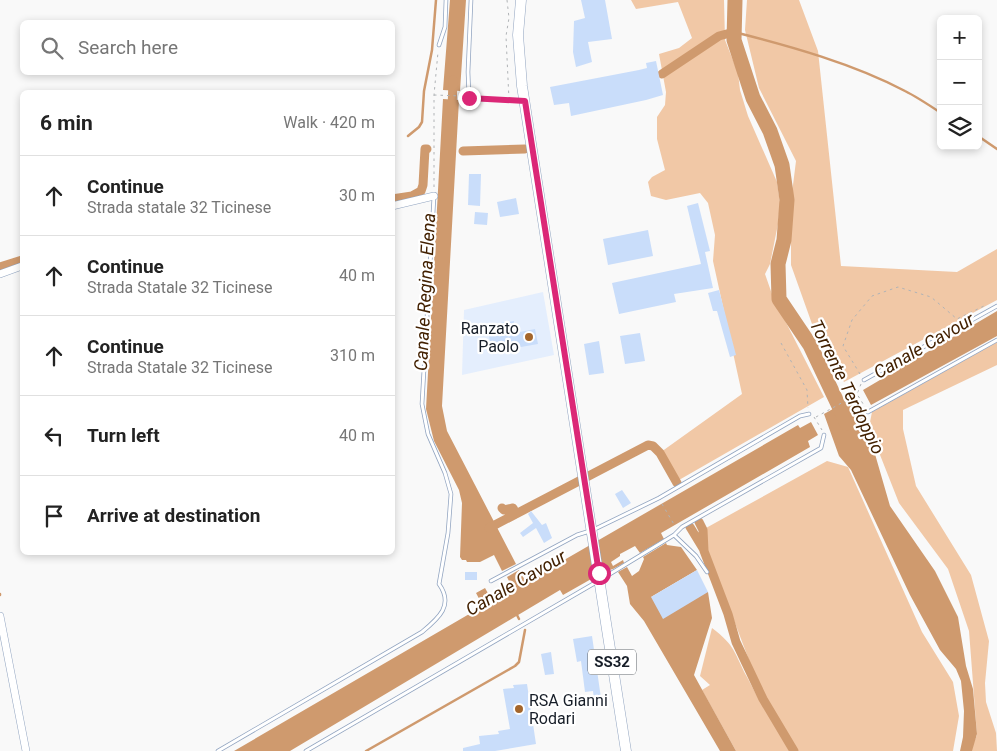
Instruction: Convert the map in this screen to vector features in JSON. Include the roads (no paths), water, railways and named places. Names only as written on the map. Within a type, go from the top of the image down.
[{"type":"main road","name":"SS32","points":[[521,0],[518,35],[525,101],[626,751]]},
{"type":"street","points":[[395,205],[434,196]]},
{"type":"street","points":[[0,274],[20,267]]},
{"type":"street","points":[[0,616],[26,751]]},
{"type":"lane","points":[[439,45],[445,27],[446,0]]},
{"type":"lane","points":[[469,98],[468,72],[471,0]]},
{"type":"lane","points":[[218,751],[422,632],[438,619],[443,612],[445,592],[439,584],[448,533],[451,494],[445,473],[428,434],[422,404],[434,196]]},
{"type":"lane","points":[[864,380],[997,306]]},
{"type":"lane","points":[[868,412],[997,340]]},
{"type":"lane","points":[[491,581],[577,535],[593,535],[800,416],[809,414]]},
{"type":"lane","points":[[306,751],[600,576],[674,535],[682,527],[821,448],[824,435]]},
{"type":"lane","points":[[674,535],[696,556],[707,572]]},
{"type":"water","points":[[450,0],[466,0],[460,91],[443,90]]},
{"type":"water","points":[[443,99],[459,100],[442,406],[447,431],[516,564],[502,571],[494,555],[480,562],[467,562],[460,557],[462,503],[459,490],[434,441],[426,409]]},
{"type":"water","points":[[997,311],[997,336],[871,405],[863,390]]},
{"type":"water","points":[[854,397],[864,416],[890,506],[935,571],[958,617],[966,666],[973,689],[977,734],[972,751],[960,751],[963,737],[964,711],[961,681],[956,669],[940,650],[910,595],[851,470],[839,456],[824,414]]},
{"type":"water","name":"Canale Cavour","points":[[811,422],[818,435],[808,441],[810,447],[661,533],[664,539],[640,553],[635,546],[620,554],[611,562],[613,566],[623,560],[624,563],[606,571],[604,564],[592,570],[593,578],[563,595],[560,590],[290,751],[234,751],[483,606],[476,593],[485,588],[493,602],[513,589],[507,577],[519,570],[526,582],[798,425],[800,428]]},
{"type":"water","points":[[666,543],[667,545],[681,547],[697,570],[651,597],[708,592],[712,618],[694,675],[736,751],[720,751],[644,621],[630,604],[627,586],[618,572],[627,567],[632,576],[639,571],[644,559],[643,557]]},
{"type":"waterway","points":[[408,136],[422,122],[424,91],[432,50],[436,0]]},
{"type":"waterway","name":"Torrente Terdoppio","points":[[735,0],[734,40],[753,98],[770,131],[782,165],[787,200],[784,240],[778,264],[779,299],[810,345],[847,423]]},
{"type":"waterway","points":[[734,32],[799,50],[865,72],[910,93],[937,110]]},
{"type":"waterway","points":[[662,74],[719,36],[734,32]]},
{"type":"waterway","name":"Canale Regina Elena","points":[[452,110],[453,80]]},
{"type":"waterway","points":[[982,139],[997,149]]},
{"type":"waterway","points":[[395,199],[412,196],[421,191],[425,149],[427,149]]},
{"type":"waterway","points":[[463,151],[525,149]]},
{"type":"waterway","points":[[0,267],[20,261]]},
{"type":"waterway","points":[[489,528],[648,445],[653,446],[660,453],[677,483]]},
{"type":"waterway","points":[[502,508],[504,510],[513,508],[516,514]]},
{"type":"waterway","points":[[699,522],[703,530],[704,551],[728,614],[736,642],[763,699],[794,751]]},
{"type":"waterway","points":[[690,527],[704,550]]},
{"type":"waterway","points":[[516,613],[519,619]]},
{"type":"waterway","points":[[366,751],[515,666],[519,662],[525,630]]},
{"type":"place","name":"Ranzato Paolo","points":[[529,337]]},
{"type":"place","name":"RSA Gianni Rodari","points":[[519,709]]}]
